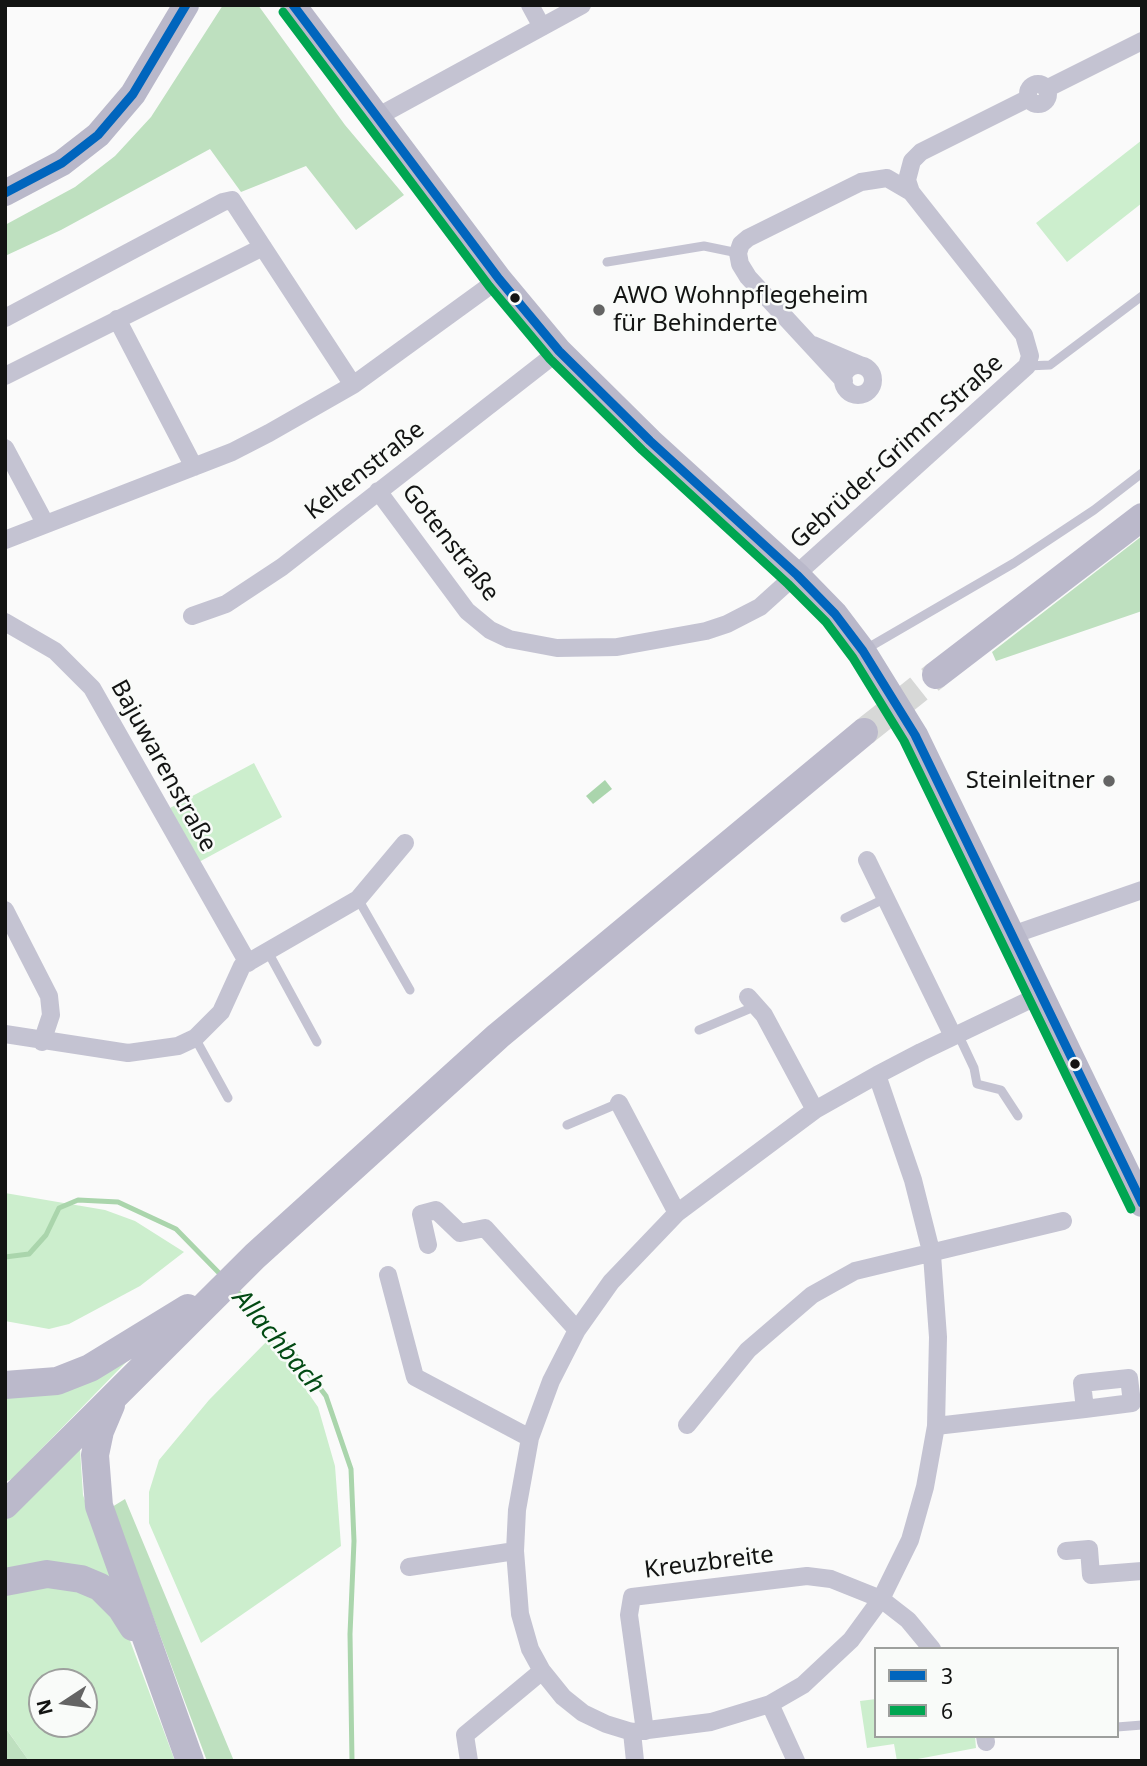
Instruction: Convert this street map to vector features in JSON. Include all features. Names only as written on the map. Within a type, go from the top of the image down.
[{"type":"main road","points":[[936,675],[1142,517]]},
{"type":"main road","points":[[5,1504],[255,1256],[498,1036],[864,732]]},
{"type":"main road","points":[[5,1385],[57,1381],[79,1372],[170,1316],[213,1297]]},
{"type":"main road","points":[[117,1391],[100,1431],[95,1478],[99,1506],[190,1761]]},
{"type":"main road","points":[[5,1582],[47,1574],[81,1579],[100,1587],[121,1608],[151,1656]]},
{"type":"street","points":[[5,193],[62,163],[98,135],[133,94],[186,5]]},
{"type":"street","points":[[293,5],[499,279],[559,351],[650,441],[797,576],[835,614],[863,651],[915,734],[1041,995],[1135,1174],[1142,1204]]},
{"type":"street","points":[[530,5],[541,27]]},
{"type":"street","points":[[377,117],[582,5]]},
{"type":"street","points":[[911,192],[908,170],[921,152],[1029,98],[1033,86],[1040,85],[1046,89],[1142,41]]},
{"type":"street","points":[[807,342],[868,369],[872,376],[867,391],[860,394],[851,393],[844,381],[807,342],[748,277],[740,264],[738,253],[748,238],[860,182],[887,178],[911,192]]},
{"type":"street","name":"Gebrüder-Grimm-Straße","points":[[797,576],[1027,366],[1030,356],[1024,335],[911,192]]},
{"type":"street","points":[[5,318],[223,202],[232,200],[353,385]]},
{"type":"street","points":[[5,376],[263,247]]},
{"type":"street","points":[[5,540],[194,467],[270,433],[353,385],[499,279]]},
{"type":"street","points":[[117,319],[194,467]]},
{"type":"street","name":"Keltenstraße","points":[[192,616],[248,591],[559,351]]},
{"type":"street","points":[[844,381],[847,370],[860,365]]},
{"type":"street","points":[[5,448],[45,523]]},
{"type":"street","name":"Gotenstraße","points":[[378,491],[467,611],[490,630],[527,644],[557,648],[617,647],[680,637],[727,624],[744,616],[760,607],[797,576]]},
{"type":"street","name":"Bajuwarenstraße","points":[[5,622],[55,651],[92,688],[248,963]]},
{"type":"street","points":[[5,1034],[42,1042],[128,1053],[178,1046],[195,1038],[221,1012],[242,966],[358,899],[405,843]]},
{"type":"street","points":[[867,860],[956,1035]]},
{"type":"street","points":[[1012,935],[1142,890]]},
{"type":"street","points":[[5,910],[49,996],[51,1015],[42,1042]]},
{"type":"street","points":[[877,1074],[914,1180],[932,1255],[938,1337],[936,1426],[925,1487],[910,1540],[881,1599],[851,1640],[803,1685],[770,1704],[711,1722],[639,1731],[606,1724],[583,1713],[563,1696],[541,1671],[530,1649],[520,1614],[515,1551],[517,1510],[530,1438],[551,1381],[577,1329],[611,1282],[677,1213],[815,1110],[877,1074],[1041,995]]},
{"type":"street","points":[[752,1001],[815,1110]]},
{"type":"street","points":[[619,1103],[677,1213]]},
{"type":"street","points":[[428,1245],[421,1214],[436,1210],[460,1233],[485,1228],[577,1329]]},
{"type":"street","points":[[687,1425],[748,1350],[812,1295],[855,1271],[932,1255],[1063,1221]]},
{"type":"street","points":[[388,1275],[415,1377],[530,1438]]},
{"type":"street","points":[[936,1426],[1085,1409]]},
{"type":"street","points":[[1066,1551],[1089,1549],[1091,1575],[1142,1571]]},
{"type":"street","points":[[409,1567],[515,1551]]},
{"type":"street","name":"Kreuzbreite","points":[[635,1761],[639,1731],[629,1615],[632,1597],[807,1576],[831,1579],[881,1599],[908,1620],[930,1647]]},
{"type":"street","points":[[469,1761],[465,1735],[541,1671]]},
{"type":"street","points":[[770,1704],[796,1761]]},
{"type":"lane","points":[[607,262],[704,246],[738,253]]},
{"type":"lane","points":[[1027,366],[1050,365],[1142,296]]},
{"type":"lane","points":[[863,651],[1014,563],[1094,510],[1142,473]]},
{"type":"lane","points":[[845,918],[886,898]]},
{"type":"lane","points":[[358,899],[410,990]]},
{"type":"lane","points":[[268,952],[317,1042]]},
{"type":"lane","points":[[699,1030],[752,1001]]},
{"type":"lane","points":[[956,1035],[974,1068],[977,1084],[1001,1090],[1018,1116]]},
{"type":"lane","points":[[195,1038],[228,1098]]},
{"type":"lane","points":[[567,1125],[619,1103]]},
{"type":"lane","points":[[1119,1727],[1142,1725]]},
{"type":"shaded area","points":[[223,5],[258,5],[345,125],[404,195],[356,230],[306,166],[241,192],[210,149],[61,230],[5,256],[5,225],[75,187],[115,156],[151,117]]},
{"type":"shaded area","points":[[1142,140],[1142,203],[1067,262],[1036,223]]},
{"type":"shaded area","points":[[1142,536],[1142,611],[996,661],[992,652]]},
{"type":"shaded area","points":[[254,763],[282,817],[199,862],[170,808]]},
{"type":"shaded area","points":[[605,780],[612,789],[593,804],[586,796]]},
{"type":"shaded area","points":[[5,1193],[105,1210],[135,1221],[184,1252],[140,1286],[69,1324],[49,1329],[5,1321]]},
{"type":"shaded area","points":[[270,1338],[318,1407],[335,1466],[341,1546],[201,1643],[149,1523],[149,1492],[159,1460],[209,1400]]},
{"type":"shaded area","points":[[134,1354],[12,1479],[5,1482],[5,1395]]},
{"type":"shaded area","points":[[80,1449],[83,1495],[113,1582],[5,1569],[5,1518]]},
{"type":"shaded area","points":[[125,1499],[234,1761],[207,1761],[112,1507]]},
{"type":"shaded area","points":[[48,1584],[95,1597],[129,1638],[175,1761],[29,1761],[5,1727],[5,1590]]},
{"type":"shaded area","points":[[874,1699],[874,1738],[975,1738],[976,1748],[897,1761],[894,1744],[867,1748],[860,1701]]},
{"type":"shaded area","points":[[5,1727],[7,1730],[29,1761],[5,1761]]},
{"type":"waterway","name":"Allachbach","points":[[5,1257],[29,1254],[46,1235],[59,1208],[78,1200],[118,1202],[176,1229],[222,1276]]},
{"type":"waterway","name":"Allachbach","points":[[234,1288],[288,1346],[326,1396],[351,1469],[354,1541],[350,1634],[352,1761]]},
{"type":"tunnel","points":[[864,732],[936,675]]},
{"type":"transit line","name":"3","points":[[5,193],[62,163],[98,135],[133,94],[186,5]]},
{"type":"transit line","name":"3","points":[[293,5],[499,279],[559,351],[650,441],[797,575],[835,614],[863,651],[915,735],[1142,1203]]},
{"type":"transit line","name":"6","points":[[283,12],[489,286],[550,359],[642,450],[788,584],[826,622],[853,658],[904,741],[1131,1209]]},
{"type":"place","name":"AWO Wohnpflegeheim für Behinderte","points":[[599,310]]},
{"type":"place","name":"Steinleitner","points":[[1109,781]]}]
